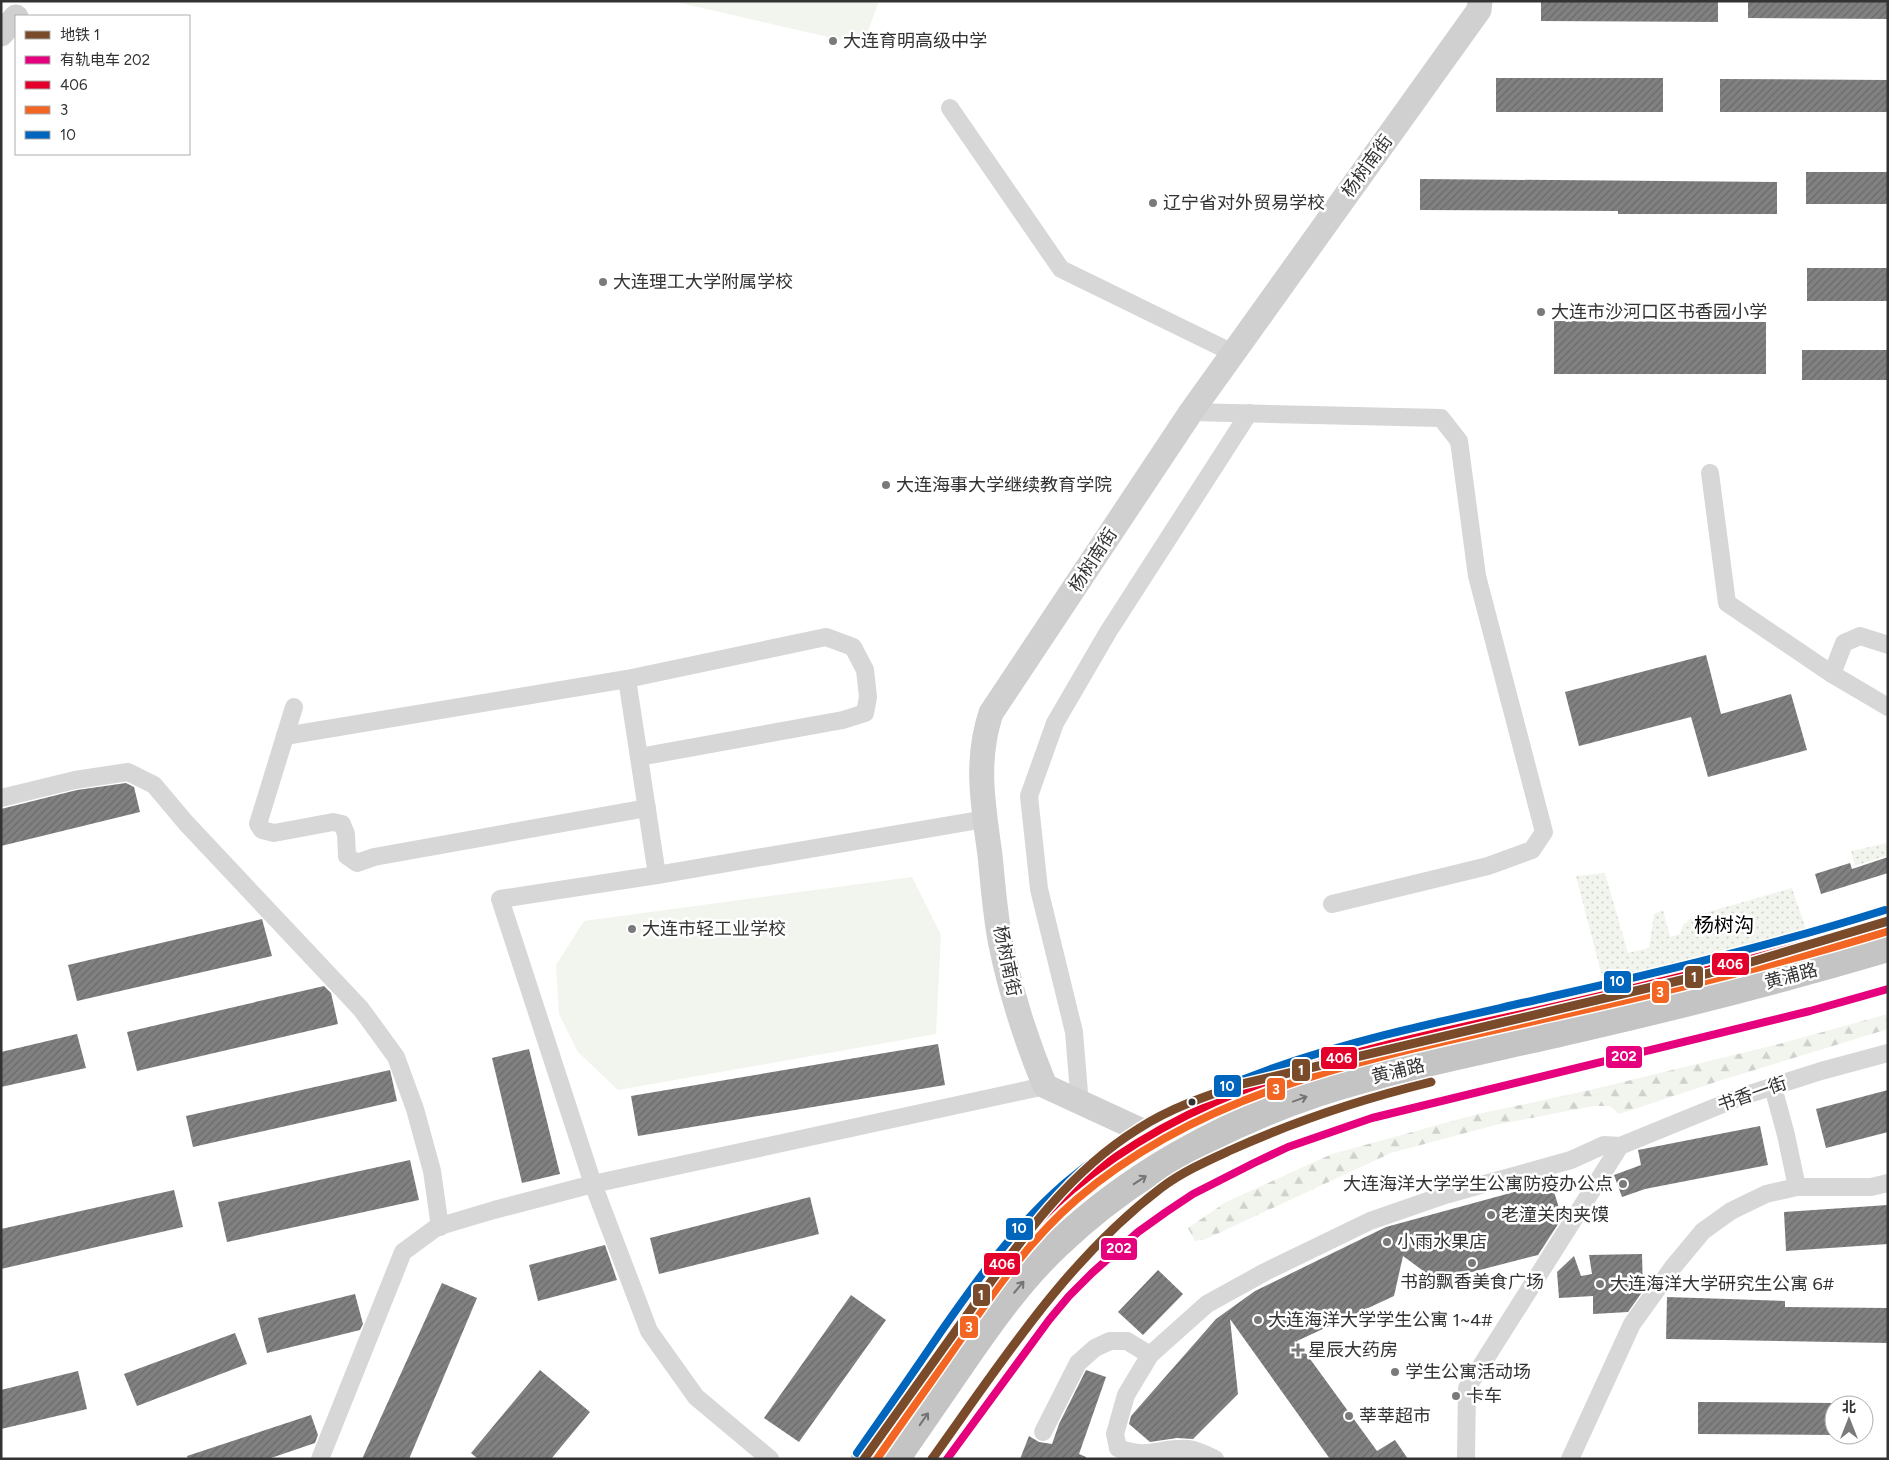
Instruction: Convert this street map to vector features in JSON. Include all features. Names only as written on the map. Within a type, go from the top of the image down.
[{"type":"highway","name":"黄浦路","points":[[865,1459],[977,1298],[1023,1237],[1077,1185],[1148,1134],[1174,1120],[1214,1100],[1256,1083],[1319,1063],[1383,1046],[1669,980],[1779,952],[1888,920]]},
{"type":"highway","name":"黄浦路","points":[[896,1459],[996,1314],[1055,1246],[1117,1195],[1158,1168],[1221,1132],[1285,1105],[1353,1082],[1791,977],[1888,948]]},
{"type":"street","points":[[17,15],[29,1]]},
{"type":"street","name":"杨树南街","points":[[1045,1086],[1012,994],[1001,943],[981,786],[984,733],[991,713],[1191,412],[1479,10],[1480,1]]},
{"type":"street","points":[[1,34],[15,17]]},
{"type":"street","points":[[950,108],[1061,269],[1233,353]]},
{"type":"street","points":[[1191,412],[1441,418],[1459,441],[1477,576],[1544,832],[1532,850],[1488,866],[1332,904]]},
{"type":"street","points":[[1079,1093],[1074,1032],[1039,889],[1029,796],[1055,722],[1108,632],[1249,413]]},
{"type":"street","points":[[1710,473],[1727,603],[1832,674],[1888,707]]},
{"type":"street","points":[[1832,674],[1844,643],[1860,636],[1888,645]]},
{"type":"street","points":[[285,736],[627,679],[826,637],[853,647],[865,670],[868,697],[865,713],[843,720],[639,757]]},
{"type":"street","points":[[627,679],[657,875]]},
{"type":"street","points":[[294,707],[258,824],[262,830],[274,833],[333,822],[342,824],[346,834],[347,856],[357,863],[374,857],[646,808]]},
{"type":"street","points":[[1,798],[75,780],[128,772],[154,785],[186,823],[361,1010],[396,1057],[416,1109],[432,1171],[440,1227]]},
{"type":"street","points":[[770,1459],[696,1398],[649,1331],[593,1184],[500,899],[657,875],[985,819]]},
{"type":"street","name":"书香一街","points":[[1215,1459],[1188,1449],[1148,1456],[1128,1453],[1118,1448],[1115,1434],[1126,1395],[1150,1355],[1207,1304],[1265,1272],[1370,1221],[1445,1195],[1571,1160],[1604,1145],[1620,1146],[1740,1097],[1821,1071],[1888,1053]]},
{"type":"street","points":[[320,1459],[403,1252],[440,1227],[494,1210],[593,1184],[1045,1086],[1148,1134]]},
{"type":"street","points":[[1773,1087],[1797,1187]]},
{"type":"street","points":[[1466,1459],[1467,1388],[1620,1146]]},
{"type":"street","points":[[1570,1459],[1632,1324],[1673,1267],[1703,1231],[1731,1211],[1766,1194],[1797,1187],[1872,1187],[1888,1183]]},
{"type":"street","points":[[1043,1432],[1078,1362],[1095,1348],[1110,1341],[1128,1341],[1150,1355]]},
{"type":"green space","points":[[672,1],[879,1],[863,45]]},
{"type":"green space","points":[[1888,843],[1888,855],[1855,866],[1851,851]]},
{"type":"green space","points":[[1605,873],[1628,953],[1649,948],[1654,914],[1663,910],[1670,937],[1680,934],[1683,925],[1694,916],[1792,888],[1807,932],[1604,984],[1576,876]]},
{"type":"green space","points":[[912,877],[941,935],[936,1034],[618,1090],[578,1052],[559,1014],[556,965],[584,921]]},
{"type":"green space","points":[[1888,1014],[1888,1029],[1619,1114],[1610,1106],[1593,1106],[1495,1125],[1391,1153],[1206,1239],[1195,1241],[1188,1228],[1226,1202],[1332,1154],[1478,1114],[1590,1090],[1775,1045]]},
{"type":"building","points":[[1541,1],[1718,1],[1718,22],[1541,21]]},
{"type":"building","points":[[1748,1],[1888,1],[1888,19],[1748,18]]},
{"type":"building","points":[[1496,78],[1663,78],[1663,112],[1496,112]]},
{"type":"building","points":[[1720,79],[1888,80],[1888,112],[1720,112]]},
{"type":"building","points":[[1806,172],[1888,172],[1888,204],[1806,204]]},
{"type":"building","points":[[1420,179],[1777,182],[1777,214],[1618,214],[1618,211],[1420,210]]},
{"type":"building","points":[[1807,268],[1888,268],[1888,301],[1807,301]]},
{"type":"building","points":[[1554,321],[1766,322],[1766,374],[1554,374]]},
{"type":"building","points":[[1802,350],[1888,350],[1888,380],[1802,380]]},
{"type":"building","points":[[1706,655],[1721,714],[1791,694],[1807,750],[1708,777],[1691,717],[1579,746],[1565,692]]},
{"type":"building","points":[[126,783],[134,787],[140,812],[1,846],[1,809],[77,790]]},
{"type":"building","points":[[1888,857],[1888,873],[1821,894],[1815,874],[1850,863],[1852,869]]},
{"type":"building","points":[[262,919],[272,956],[77,1001],[68,965]]},
{"type":"building","points":[[324,986],[331,993],[338,1024],[137,1071],[127,1032]]},
{"type":"building","points":[[77,1034],[86,1068],[1,1087],[1,1052]]},
{"type":"building","points":[[938,1044],[945,1085],[638,1136],[631,1096]]},
{"type":"building","points":[[529,1049],[560,1174],[522,1183],[492,1058]]},
{"type":"building","points":[[390,1070],[397,1101],[193,1147],[186,1116]]},
{"type":"building","points":[[1888,1090],[1888,1132],[1826,1148],[1816,1109]]},
{"type":"building","points":[[1760,1126],[1768,1165],[1645,1189],[1622,1197],[1614,1175],[1641,1165],[1638,1150]]},
{"type":"building","points":[[410,1160],[419,1200],[227,1242],[218,1202]]},
{"type":"building","name":"大连海洋大学学生公寓 1~4#","points":[[1551,1182],[1562,1218],[1538,1255],[1437,1281],[1403,1256],[1394,1296],[1297,1341],[1377,1451],[1395,1440],[1408,1459],[1330,1459],[1230,1319],[1238,1394],[1193,1439],[1177,1438],[1150,1442],[1129,1424],[1131,1416],[1216,1319],[1255,1291],[1386,1227]]},
{"type":"building","points":[[174,1190],[183,1227],[1,1269],[1,1229]]},
{"type":"building","points":[[810,1197],[819,1234],[659,1274],[650,1238]]},
{"type":"building","points":[[1888,1205],[1888,1244],[1786,1251],[1784,1212]]},
{"type":"building","points":[[605,1245],[617,1280],[538,1301],[529,1265]]},
{"type":"building","name":"大连海洋大学研究生公寓 6#","points":[[1642,1254],[1643,1291],[1628,1312],[1593,1314],[1593,1296],[1559,1298],[1557,1272],[1574,1256],[1581,1276],[1592,1274],[1589,1255]]},
{"type":"building","points":[[1158,1270],[1183,1294],[1143,1335],[1118,1312]]},
{"type":"building","points":[[442,1283],[477,1298],[409,1459],[362,1459]]},
{"type":"building","points":[[355,1294],[363,1324],[360,1330],[267,1353],[258,1318]]},
{"type":"building","points":[[851,1295],[886,1320],[799,1442],[764,1418]]},
{"type":"building","points":[[1667,1297],[1785,1301],[1785,1307],[1888,1308],[1888,1343],[1666,1339]]},
{"type":"building","points":[[235,1333],[247,1364],[137,1406],[124,1374]]},
{"type":"building","points":[[540,1370],[590,1412],[551,1459],[478,1459],[471,1453]]},
{"type":"building","points":[[1086,1370],[1106,1377],[1079,1454],[1086,1457],[1086,1459],[1020,1459],[1029,1436],[1039,1442],[1052,1444],[1059,1424]]},
{"type":"building","points":[[78,1371],[87,1409],[1,1429],[1,1390]]},
{"type":"building","points":[[1698,1402],[1824,1403],[1824,1435],[1698,1434]]},
{"type":"building","points":[[311,1415],[318,1435],[315,1443],[268,1459],[188,1459],[187,1456]]},
{"type":"metro line","name":"1","points":[[864,1459],[1008,1258],[1046,1210],[1067,1187],[1112,1147],[1163,1115],[1202,1098],[1242,1084],[1690,978],[1741,965],[1888,921]]},
{"type":"metro line","name":"1","points":[[932,1459],[1010,1350],[1065,1280],[1127,1216],[1161,1188],[1177,1177],[1231,1150],[1304,1120],[1354,1103],[1431,1082]]},
{"type":"tram line","name":"202","points":[[947,1459],[1049,1320],[1092,1273],[1138,1232],[1166,1212],[1193,1194],[1254,1163],[1288,1147],[1372,1118],[1810,1011],[1888,989]]},
{"type":"transit line","name":"10","points":[[857,1453],[968,1293],[1013,1235],[1065,1183],[1118,1143],[1174,1110],[1233,1083],[1294,1061],[1357,1042],[1634,978],[1802,935],[1885,910]]},
{"type":"transit line","name":"406","points":[[865,1459],[976,1299],[1005,1260],[1037,1224],[1072,1190],[1125,1151],[1181,1118],[1239,1092],[1300,1070],[1362,1051],[1680,977],[1763,956],[1888,920]]},
{"type":"transit line","name":"3","points":[[877,1459],[997,1287],[1043,1232],[1077,1199],[1129,1160],[1184,1128],[1242,1101],[1364,1061],[1426,1045],[1637,998],[1805,955],[1888,931]]},
{"type":"place","name":"大连育明高级中学","points":[[833,41]]},
{"type":"place","name":"辽宁省对外贸易学校","points":[[1153,203]]},
{"type":"place","name":"大连理工大学附属学校","points":[[603,282]]},
{"type":"place","name":"大连市沙河口区书香园小学","points":[[1541,312]]},
{"type":"place","name":"大连海事大学继续教育学院","points":[[886,485]]},
{"type":"place","name":"大连市轻工业学校","points":[[632,929]]},
{"type":"place","name":"大连海洋大学学生公寓防疫办公点","points":[[1623,1184]]},
{"type":"place","name":"老潼关肉夹馍","points":[[1491,1215]]},
{"type":"place","name":"小雨水果店","points":[[1387,1242]]},
{"type":"place","name":"书韵飘香美食广场","points":[[1472,1263]]},
{"type":"place","name":"大连海洋大学研究生公寓 6#","points":[[1600,1284]]},
{"type":"place","name":"大连海洋大学学生公寓 1~4#","points":[[1258,1320]]},
{"type":"place","name":"星辰大药房","points":[[1298,1350]]},
{"type":"place","name":"学生公寓活动场","points":[[1395,1372]]},
{"type":"place","name":"卡车","points":[[1456,1396]]},
{"type":"place","name":"莘莘超市","points":[[1349,1416]]},
{"type":"district","name":"杨树沟","points":[[1724,925]]}]
